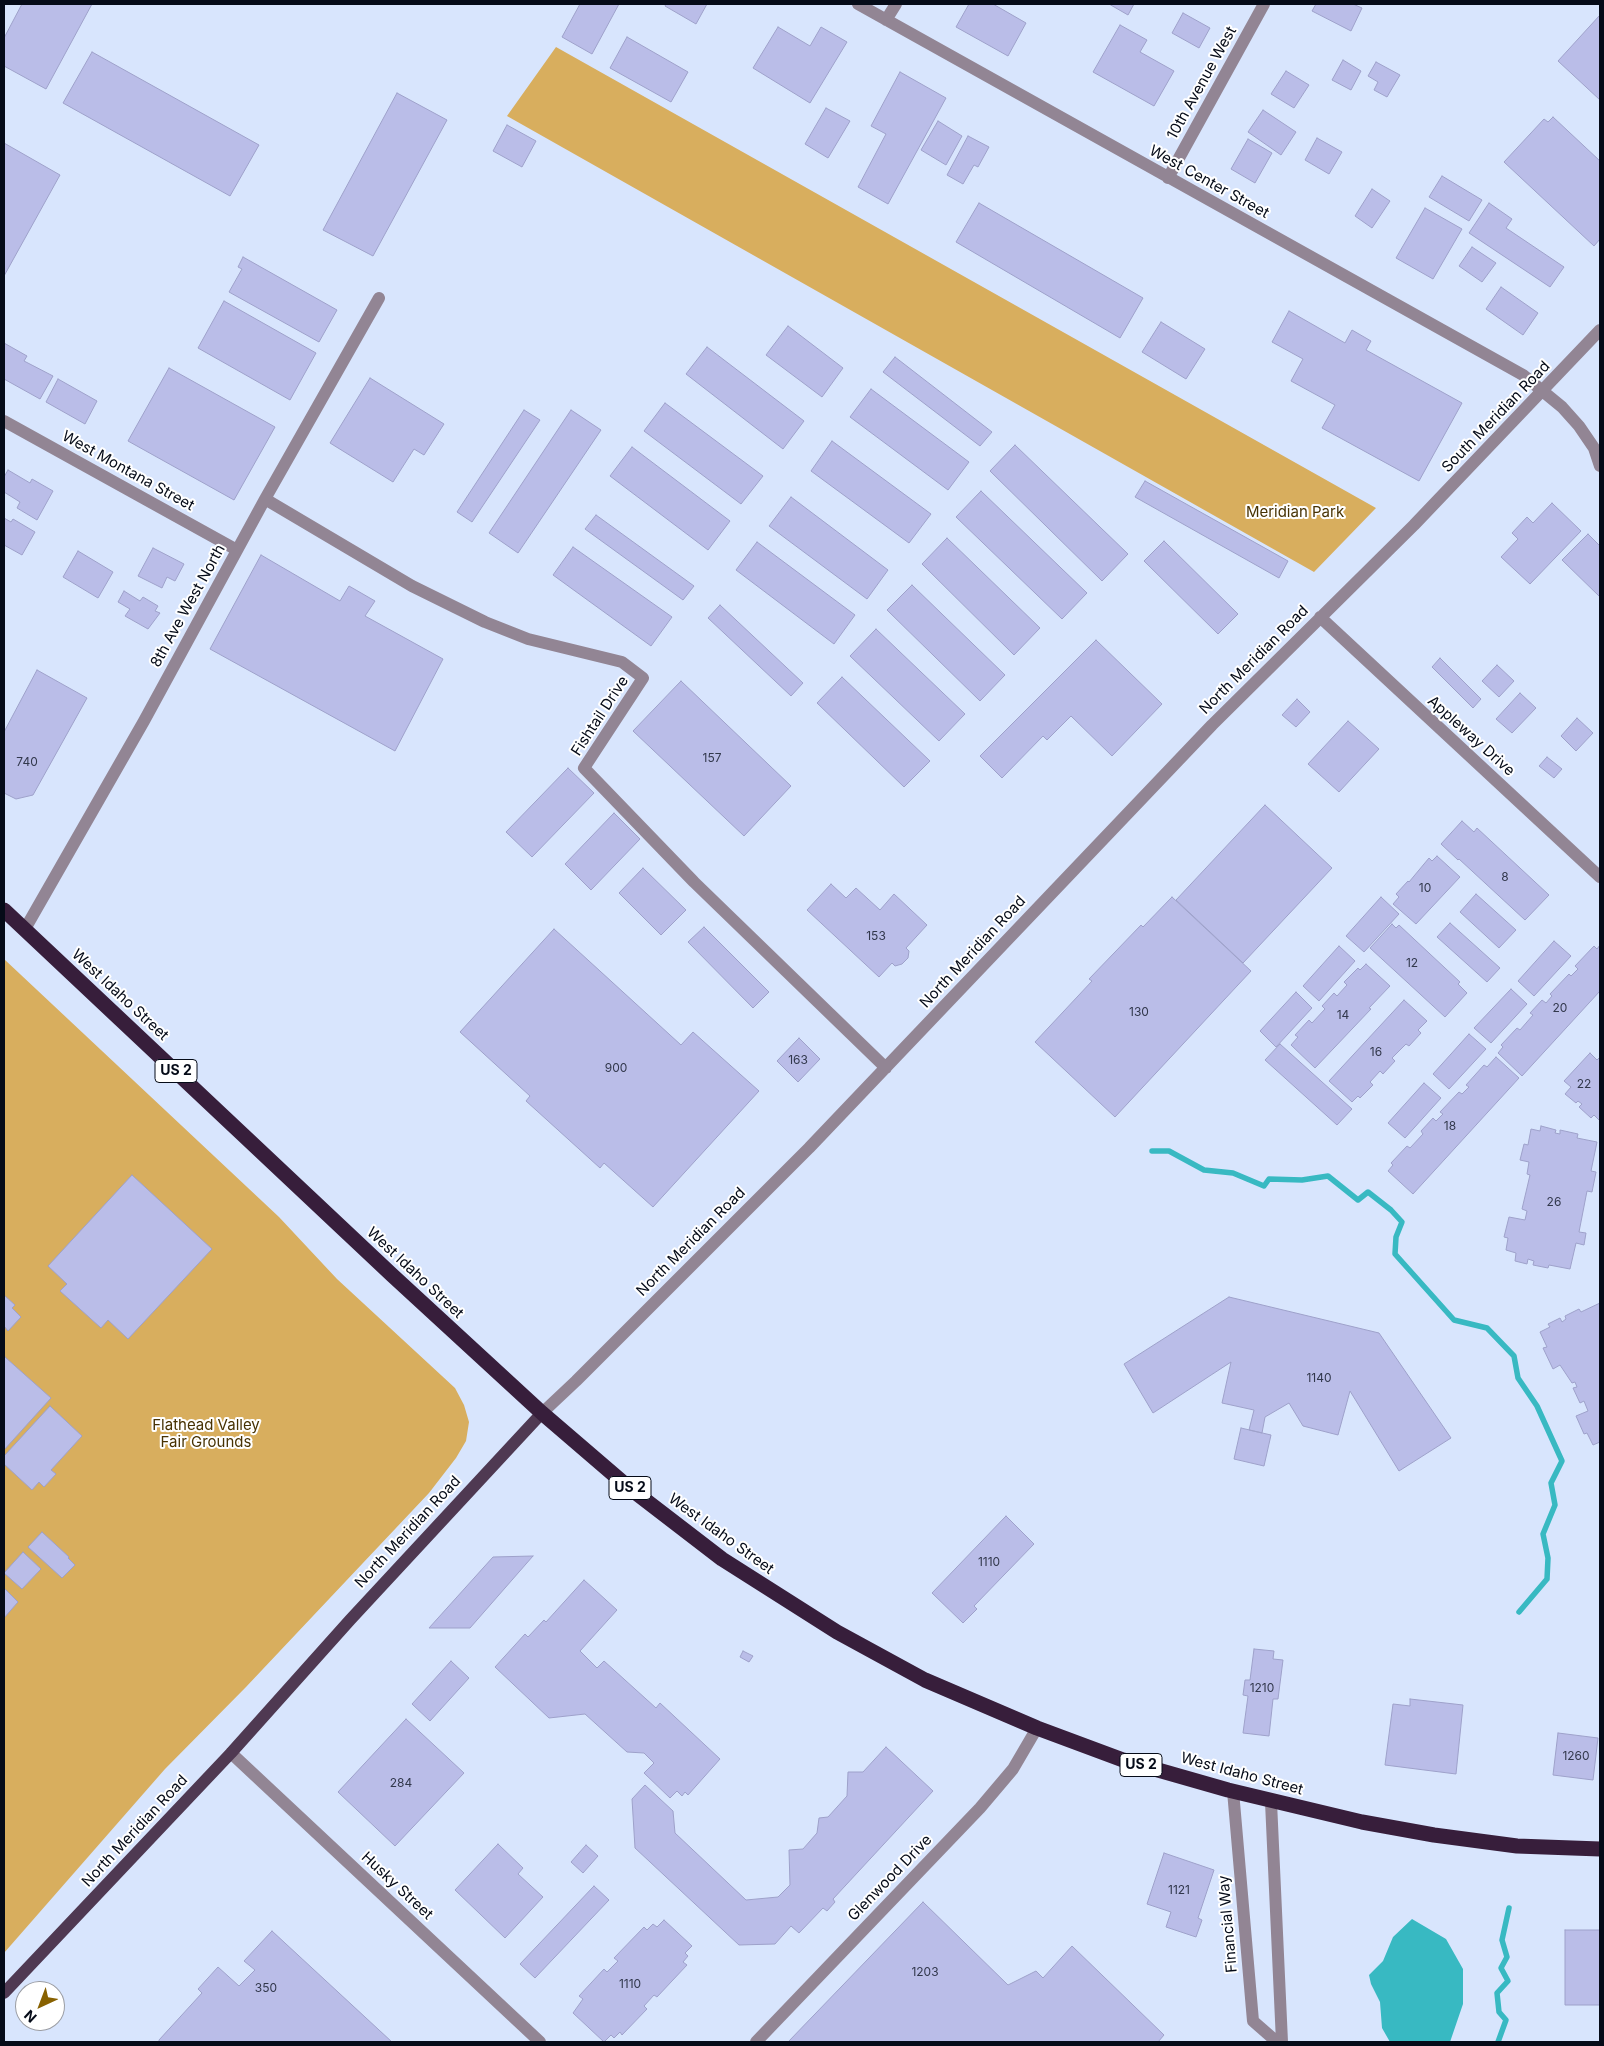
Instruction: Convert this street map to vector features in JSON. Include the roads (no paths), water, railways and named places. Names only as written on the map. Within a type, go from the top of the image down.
[{"type":"highway","name":"West Idaho Street","points":[[4,910],[392,1275],[542,1413],[648,1502],[722,1559],[837,1632],[899,1667],[1037,1728],[1123,1760],[1272,1802],[1362,1822],[1434,1835],[1517,1846],[1600,1849]]},
{"type":"main road","name":"North Meridian Road","points":[[4,1993],[231,1754],[356,1613],[542,1413]]},
{"type":"street","name":"West Center Street","points":[[858,4],[1523,375],[1562,407],[1579,426],[1594,448],[1600,466]]},
{"type":"street","points":[[886,20],[896,4]]},
{"type":"street","name":"10th Avenue West","points":[[1168,178],[1264,4]]},
{"type":"street","name":"8th Ave West North","points":[[25,929],[135,738],[265,499],[379,298]]},
{"type":"street","name":"South Meridian Road","points":[[1414,525],[1600,330]]},
{"type":"street","name":"West Montana Street","points":[[4,421],[237,550]]},
{"type":"street","name":"Fishtail Drive","points":[[265,499],[412,586],[485,622],[528,639],[622,662],[643,678],[584,768],[694,882],[886,1068]]},
{"type":"street","name":"North Meridian Road","points":[[542,1413],[809,1148],[1166,772],[1414,525]]},
{"type":"street","name":"Appleway Drive","points":[[1320,617],[1600,877]]},
{"type":"street","name":"Glenwood Drive","points":[[756,2042],[980,1808],[1013,1769],[1037,1728]]},
{"type":"street","name":"Husky Street","points":[[231,1754],[540,2042]]},
{"type":"street","name":"Financial Way","points":[[1232,1791],[1253,2021],[1278,2042]]},
{"type":"street","points":[[1272,1802],[1282,2042]]},
{"type":"waterway","points":[[1152,1151],[1169,1151],[1204,1170],[1233,1173],[1264,1186],[1269,1179],[1302,1180],[1328,1176],[1358,1200],[1368,1192],[1391,1210],[1402,1222],[1396,1237],[1395,1254],[1454,1320],[1487,1328],[1514,1356],[1518,1378],[1537,1406],[1562,1461],[1551,1483],[1555,1505],[1543,1534],[1548,1558],[1547,1579],[1519,1612]]},
{"type":"waterway","points":[[1498,2042],[1506,2020],[1499,2012],[1497,1993],[1508,1981],[1501,1968],[1507,1957],[1502,1940],[1509,1908]]},
{"type":"park label","name":"Meridian Park","points":[[1295,512]]},
{"type":"park label","name":"Flathead Valley Fair Grounds","points":[[206,1434]]}]
